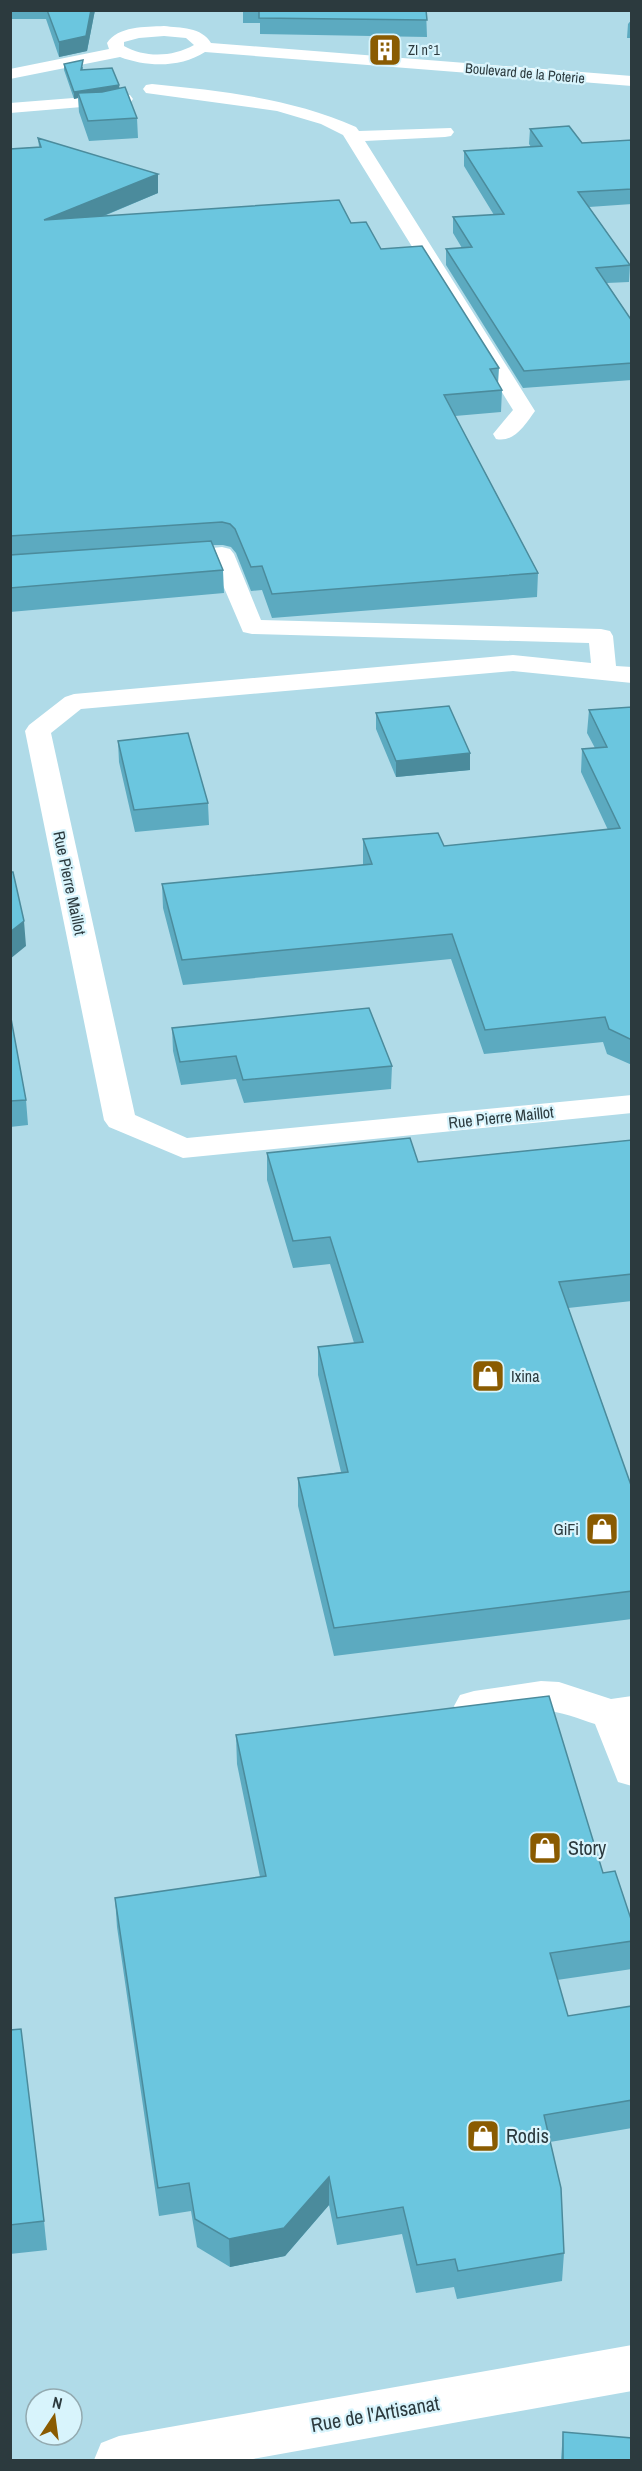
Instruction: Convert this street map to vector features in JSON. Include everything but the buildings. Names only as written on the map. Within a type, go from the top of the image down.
[{"type":"street","points":[[164,31],[165,10]]},
{"type":"street","points":[[164,31],[198,38],[203,42],[202,46],[187,55],[159,58],[137,57],[121,52],[115,44],[118,39],[137,33],[164,31]]},
{"type":"street","name":"Boulevard de la Poterie","points":[[202,46],[632,81]]},
{"type":"street","points":[[10,74],[121,52]]},
{"type":"street","points":[[152,89],[159,58]]},
{"type":"street","points":[[10,108],[110,102],[138,97],[152,89],[279,105],[323,117],[350,131],[524,411],[504,434]]},
{"type":"street","points":[[355,136],[445,132]]},
{"type":"street","points":[[152,559],[222,554],[252,627],[601,636],[618,674]]},
{"type":"street","name":"Rue Pierre Maillot","points":[[618,674],[513,663],[74,702],[38,731],[120,1120],[183,1148],[632,1104]]},
{"type":"street","points":[[438,1711],[541,1696],[559,1697],[621,1713],[632,1771]]},
{"type":"street","name":"Rue de l'Artisanat","points":[[119,2460],[632,2368]]},
{"type":"shaded area","points":[[11,11],[631,11],[631,2460],[11,2460]]},
{"type":"place","name":"ZI n°1","points":[[385,50]]},
{"type":"place","name":"Ixina","points":[[488,1376]]},
{"type":"place","name":"GiFi","points":[[602,1529]]},
{"type":"place","name":"Story","points":[[545,1848]]},
{"type":"place","name":"Rodis","points":[[483,2136]]}]
